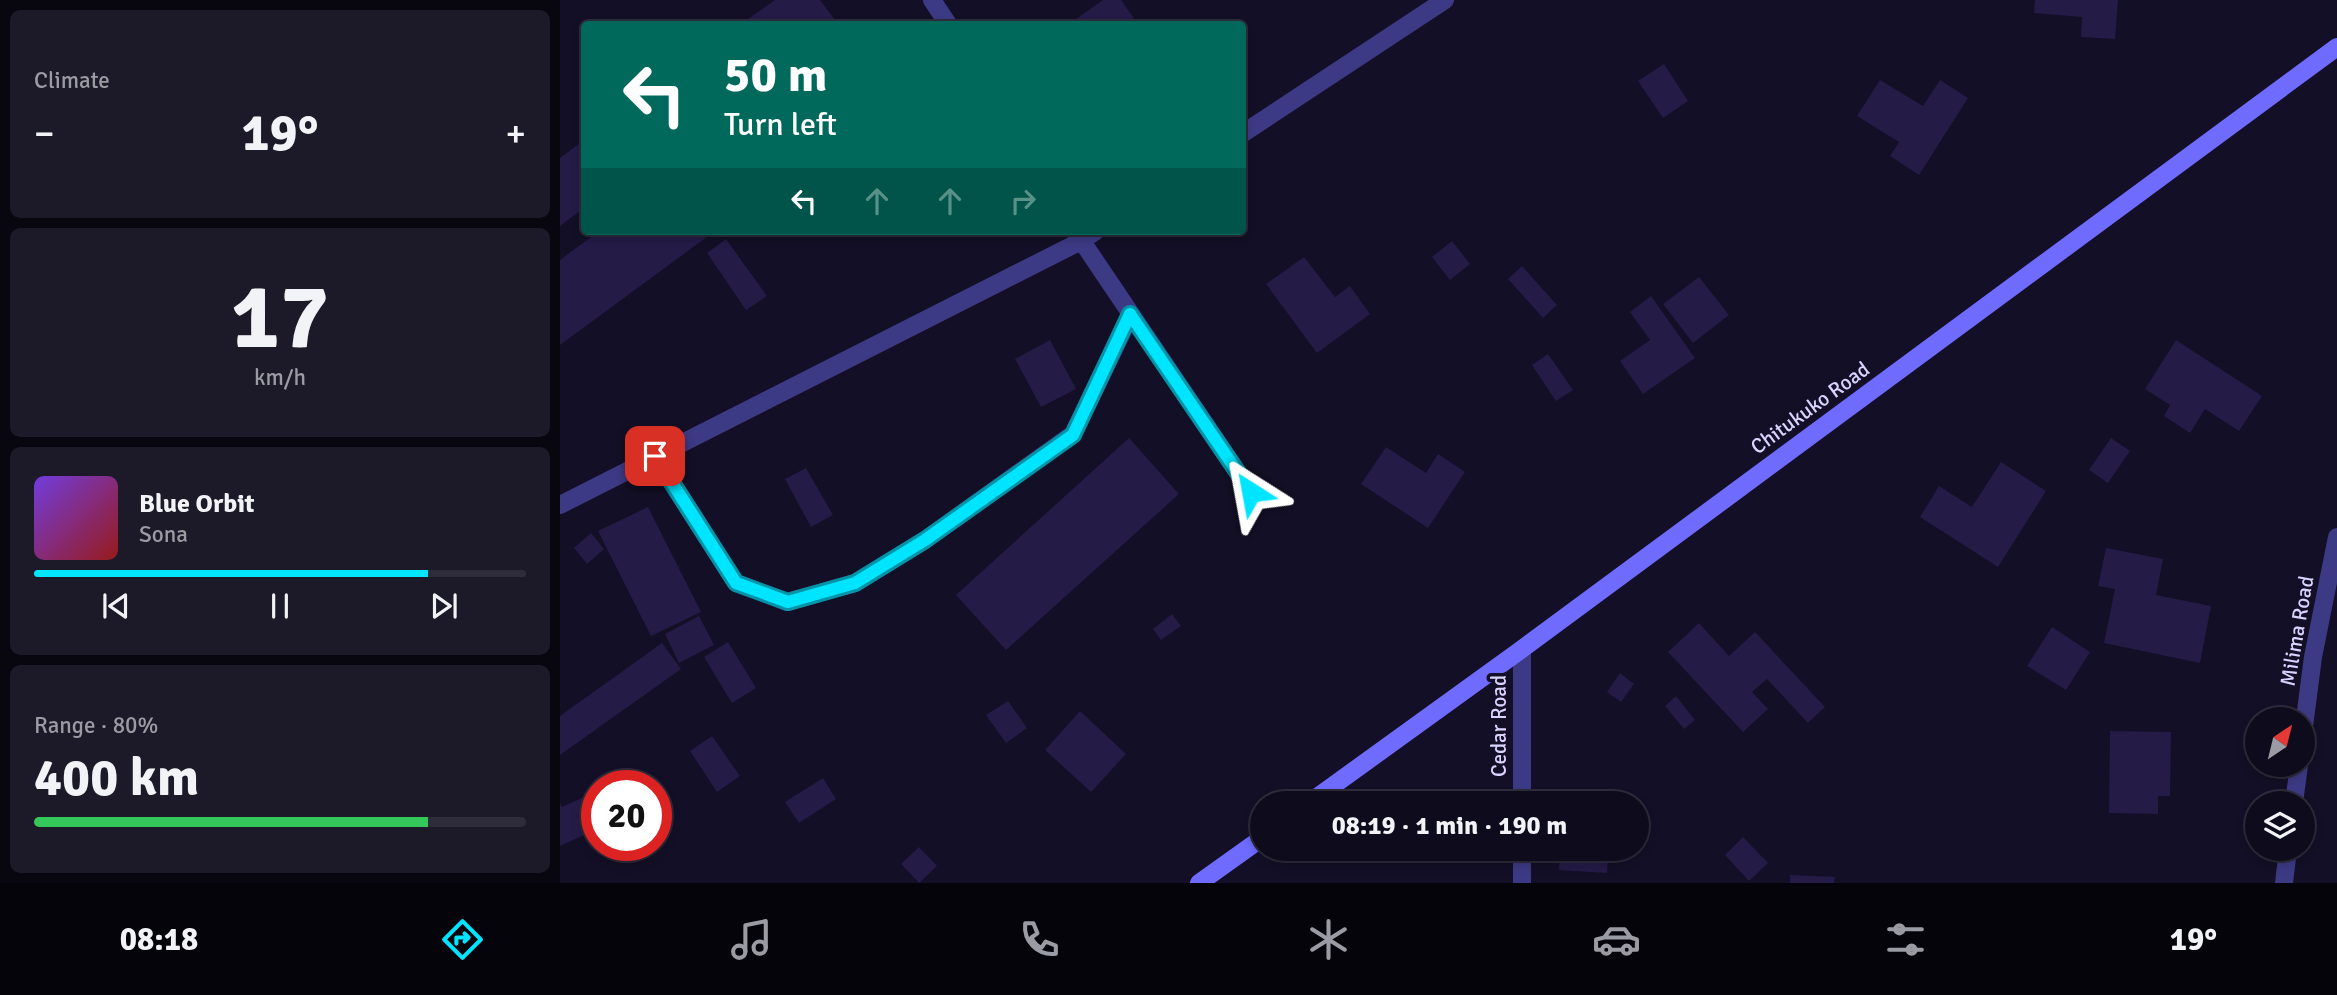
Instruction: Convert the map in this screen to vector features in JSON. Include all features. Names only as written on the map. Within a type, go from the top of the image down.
[{"type":"street","points":[[932,0],[946,21]]},
{"type":"street","points":[[1246,131],[1445,0]]},
{"type":"street","name":"Chitukuko Road","points":[[1326,791],[2337,47]]},
{"type":"street","points":[[560,505],[1082,235]]},
{"type":"street","points":[[1085,235],[1130,314],[1251,492]]},
{"type":"street","points":[[655,456],[736,583],[788,602],[855,583],[925,540],[1073,435],[1130,314]]},
{"type":"street","name":"Milima Road","points":[[2307,707],[2313,657],[2337,537]]},
{"type":"street","name":"Cedar Road","points":[[1522,649],[1522,791]]},
{"type":"street","points":[[1199,883],[1250,847]]},
{"type":"street","points":[[1522,861],[1522,883]]},
{"type":"street","points":[[2284,883],[2287,861]]},
{"type":"building","points":[[775,0],[820,0],[836,21],[745,21]]},
{"type":"building","points":[[1103,0],[1121,0],[1136,21],[1078,21],[1076,19]]},
{"type":"building","points":[[2035,0],[2118,0],[2115,39],[2081,37],[2082,17],[2034,13]]},
{"type":"building","points":[[1664,64],[1688,101],[1663,118],[1638,81]]},
{"type":"building","points":[[1880,80],[1923,106],[1940,80],[1968,98],[1919,175],[1890,156],[1899,142],[1857,116]]},
{"type":"building","points":[[581,142],[581,210],[560,226],[560,158]]},
{"type":"building","points":[[594,235],[710,235],[560,345],[560,260]]},
{"type":"building","points":[[726,239],[767,296],[746,310],[707,253]]},
{"type":"building","points":[[1452,241],[1470,264],[1450,280],[1432,257]]},
{"type":"building","points":[[1304,257],[1335,297],[1350,286],[1370,314],[1317,353],[1266,284]]},
{"type":"building","points":[[1522,266],[1557,305],[1543,318],[1508,279]]},
{"type":"building","points":[[1699,277],[1729,315],[1693,343],[1663,304]]},
{"type":"building","points":[[1651,296],[1695,358],[1643,394],[1620,361],[1650,340],[1630,312]]},
{"type":"building","points":[[1050,340],[1076,389],[1041,407],[1015,359]]},
{"type":"building","points":[[2176,340],[2262,396],[2239,431],[2205,409],[2190,433],[2164,416],[2170,405],[2145,389]]},
{"type":"building","points":[[1548,354],[1573,390],[1556,401],[1532,365]]},
{"type":"building","points":[[1129,438],[1179,494],[1006,650],[956,595]]},
{"type":"building","points":[[2111,438],[2130,451],[2108,483],[2089,470]]},
{"type":"building","points":[[1386,447],[1426,473],[1438,454],[1465,472],[1428,528],[1361,484]]},
{"type":"building","points":[[2001,462],[2046,491],[1998,567],[1920,517],[1939,486],[1972,507]]},
{"type":"building","points":[[806,468],[833,515],[811,527],[785,479]]},
{"type":"building","points":[[648,507],[701,612],[651,636],[598,531]]},
{"type":"building","points":[[591,533],[604,549],[587,564],[574,548]]},
{"type":"building","points":[[2106,548],[2163,559],[2156,595],[2211,606],[2200,663],[2104,643],[2115,589],[2098,586]]},
{"type":"building","points":[[1172,614],[1181,626],[1161,640],[1153,629]]},
{"type":"building","points":[[699,616],[714,645],[679,663],[665,634]]},
{"type":"building","points":[[1699,623],[1729,656],[1755,632],[1825,707],[1808,723],[1767,679],[1752,692],[1768,709],[1743,732],[1668,652]]},
{"type":"building","points":[[2052,627],[2090,652],[2066,690],[2027,666]]},
{"type":"building","points":[[728,642],[756,688],[732,703],[704,657]]},
{"type":"building","points":[[662,643],[681,669],[560,755],[560,716]]},
{"type":"building","points":[[1620,673],[1634,684],[1621,702],[1607,692]]},
{"type":"building","points":[[1676,696],[1695,720],[1684,729],[1665,706]]},
{"type":"building","points":[[1008,701],[1027,728],[1006,743],[986,715]]},
{"type":"building","points":[[1080,711],[1126,754],[1091,792],[1045,750]]},
{"type":"building","points":[[2110,731],[2171,732],[2170,796],[2158,796],[2158,814],[2109,813]]},
{"type":"building","points":[[712,736],[740,776],[717,792],[690,751]]},
{"type":"building","points":[[823,778],[836,799],[799,823],[785,802]]},
{"type":"building","points":[[1563,789],[1595,791],[1563,791]]},
{"type":"building","points":[[581,798],[581,836],[560,846],[560,803],[562,807]]},
{"type":"building","points":[[1743,837],[1768,863],[1749,881],[1725,855]]},
{"type":"building","points":[[919,847],[937,866],[919,883],[901,864]]},
{"type":"building","points":[[1559,861],[1608,861],[1607,873],[1559,870]]},
{"type":"building","points":[[1790,875],[1835,877],[1834,883],[1790,883]]},
{"type":"route","points":[[655,456],[736,583],[788,602],[855,583],[925,540],[1073,435],[1130,314],[1251,492]]}]
